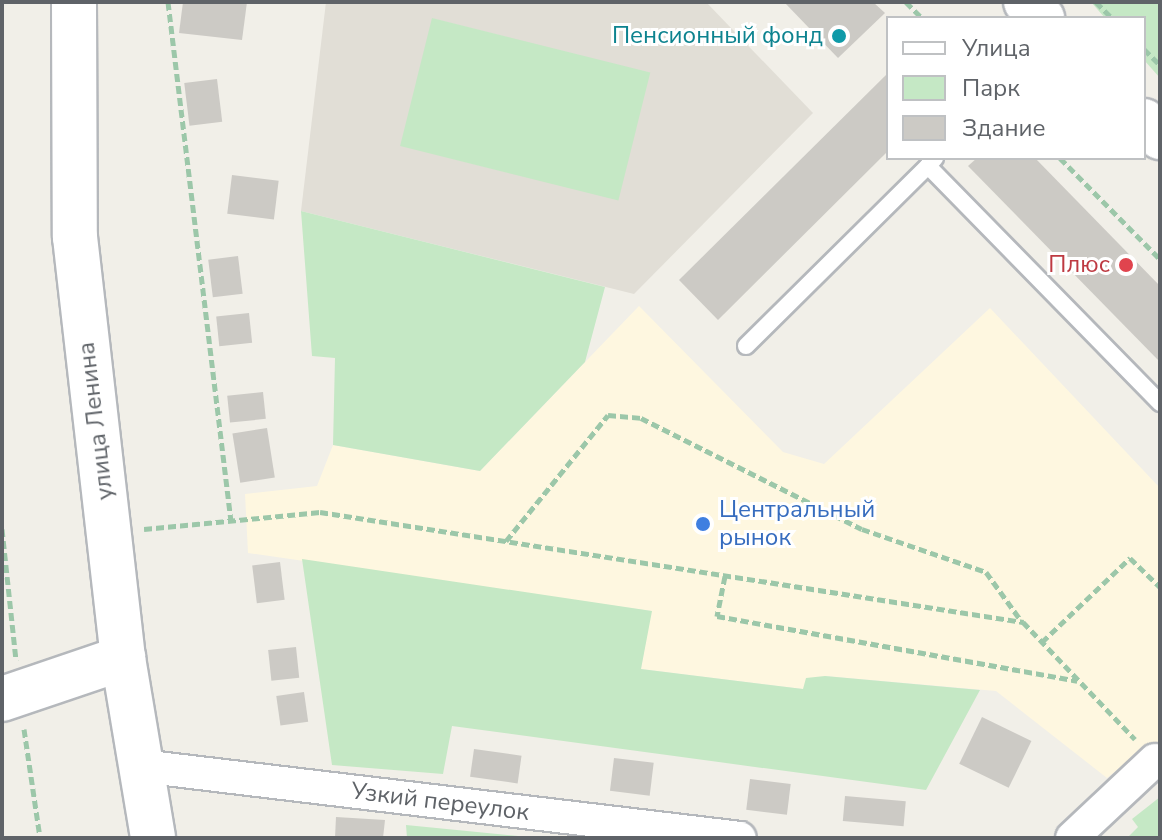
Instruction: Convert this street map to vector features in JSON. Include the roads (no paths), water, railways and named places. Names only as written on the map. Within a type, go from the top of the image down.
[{"type":"main road","name":"улица Ленина","points":[[74,2],[75,237],[123,658],[153,838]]},
{"type":"main road","points":[[2,699],[123,658]]},
{"type":"street","points":[[1072,838],[1158,758]]},
{"type":"street","name":"Узкий переулок","points":[[141,766],[596,829],[740,838]]},
{"type":"lane","points":[[746,346],[932,162],[1160,403]]},
{"type":"place","name":"Пенсионный фонд","points":[[839,36]]},
{"type":"place","name":"Плюс","points":[[1126,265]]},
{"type":"place","name":"Центральный рынок","points":[[703,524]]}]
